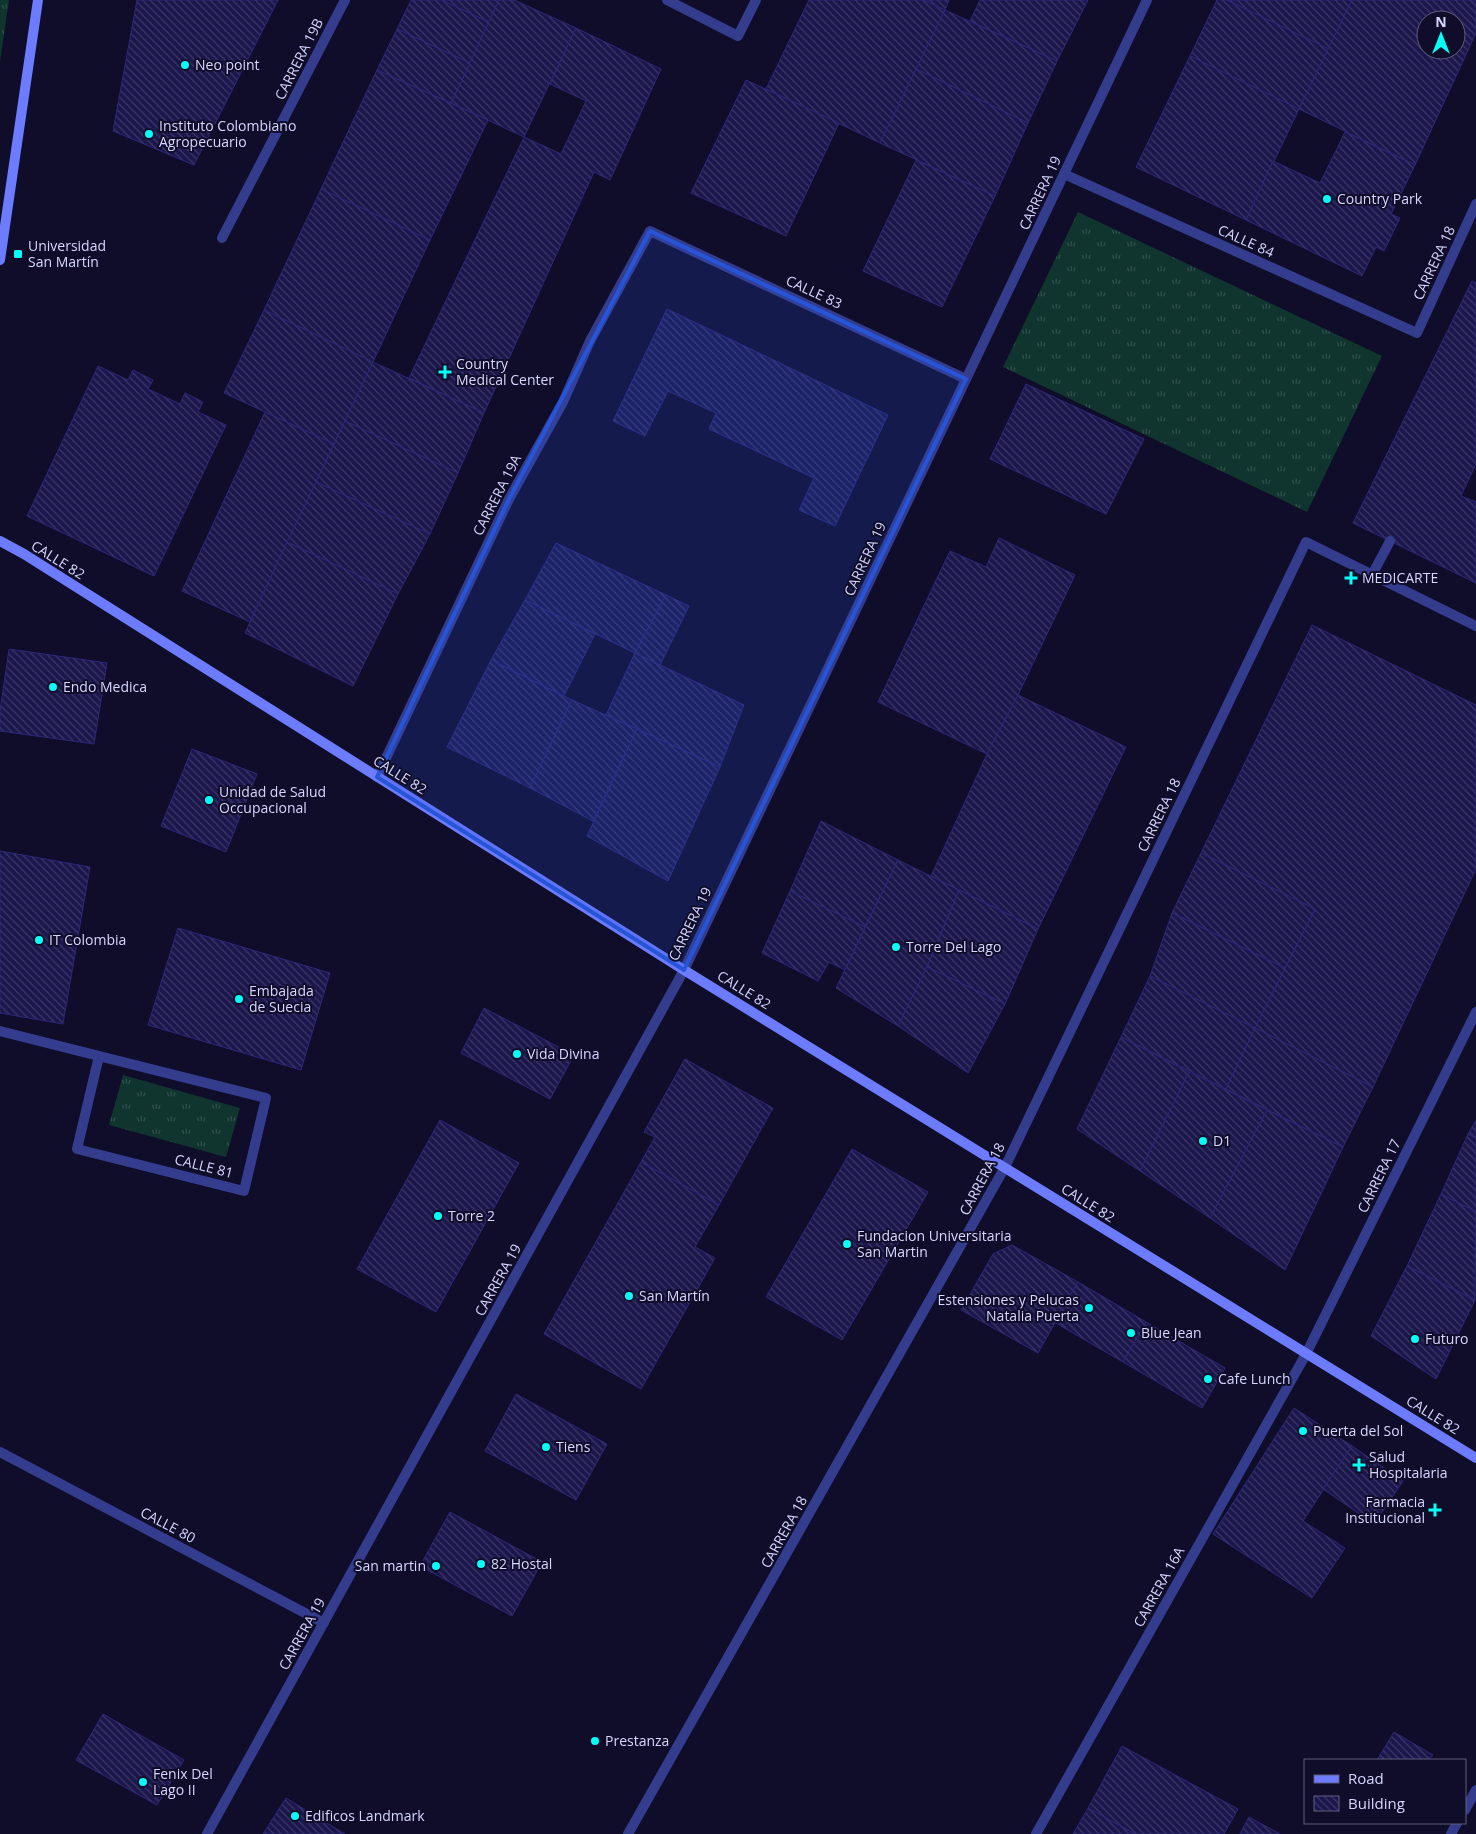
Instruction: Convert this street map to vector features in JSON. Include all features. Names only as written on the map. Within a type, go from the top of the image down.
[{"type":"main road","points":[[0,260],[38,0]]},
{"type":"main road","name":"CALLE 82","points":[[0,541],[684,970],[1476,1458]]},
{"type":"street","name":"CARRERA 19B","points":[[222,238],[345,0]]},
{"type":"street","points":[[667,0],[738,36],[756,0]]},
{"type":"street","name":"CARRERA 19","points":[[207,1834],[684,970],[1148,0]]},
{"type":"street","name":"CALLE 84","points":[[1064,174],[1416,333]]},
{"type":"street","name":"CARRERA 18","points":[[1416,333],[1476,204]]},
{"type":"street","name":"CALLE 83","points":[[650,231],[966,379]]},
{"type":"street","name":"CARRERA 19A","points":[[377,777],[509,499],[562,402],[590,341],[650,231]]},
{"type":"street","points":[[1390,541],[1372,575],[1476,626]]},
{"type":"street","name":"CARRERA 18","points":[[628,1834],[1005,1167],[1306,542],[1372,575]]},
{"type":"street","name":"CARRERA 17","points":[[1306,1354],[1476,1012]]},
{"type":"street","name":"CALLE 81","points":[[0,1032],[99,1056],[266,1098],[244,1191],[77,1149],[99,1056]]},
{"type":"street","name":"CARRERA 16A","points":[[1036,1834],[1306,1354]]},
{"type":"street","name":"CALLE 80","points":[[0,1452],[324,1623]]},
{"type":"street","points":[[1466,1808],[1476,1790]]},
{"type":"highlighted area","points":[[650,231],[966,379],[684,970],[377,777],[509,499]]},
{"type":"green space","points":[[0,0],[9,0],[0,62]]},
{"type":"green space","points":[[1078,212],[1382,356],[1307,512],[1003,367]]},
{"type":"green space","points":[[123,1075],[240,1108],[226,1157],[109,1125]]},
{"type":"building","name":"Neo point","points":[[137,0],[278,0],[194,165],[113,131]]},
{"type":"building","points":[[411,0],[442,0],[489,22],[470,63],[397,29]]},
{"type":"building","points":[[442,0],[499,0],[489,22]]},
{"type":"building","points":[[499,0],[514,0],[576,28],[524,137],[451,103]]},
{"type":"building","points":[[809,0],[924,0],[945,10],[880,143],[766,89]]},
{"type":"building","points":[[924,0],[949,0],[945,10]]},
{"type":"building","points":[[980,0],[1088,0],[1057,61],[970,21]]},
{"type":"building","points":[[1217,0],[1227,0],[1329,49],[1299,109],[1190,56]]},
{"type":"building","points":[[1227,0],[1352,0],[1329,49]]},
{"type":"building","points":[[1352,0],[1476,0],[1476,33],[1466,55],[1466,10],[1416,10],[1416,60],[1464,60],[1415,165],[1299,109]]},
{"type":"building","points":[[945,10],[1057,61],[1028,123],[916,69]]},
{"type":"building","points":[[576,28],[661,69],[610,180],[594,172],[484,413],[409,378],[524,137],[561,154],[586,101],[550,84]]},
{"type":"building","points":[[397,29],[470,63],[451,103],[377,70]]},
{"type":"building","points":[[1190,56],[1299,109],[1246,220],[1136,167]]},
{"type":"building","points":[[916,69],[1028,123],[995,196],[880,143]]},
{"type":"building","points":[[377,70],[488,120],[430,240],[321,189]]},
{"type":"building","points":[[746,80],[839,123],[786,236],[691,193]]},
{"type":"building","name":"Country Park","points":[[1345,132],[1415,165],[1391,214],[1400,218],[1384,251],[1376,247],[1362,276],[1246,220],[1273,161],[1320,183]]},
{"type":"building","points":[[916,160],[995,196],[942,307],[863,271]]},
{"type":"building","points":[[321,189],[430,240],[373,362],[264,310]]},
{"type":"building","points":[[1472,281],[1476,283],[1476,464],[1461,496],[1476,502],[1476,583],[1353,523]]},
{"type":"building","points":[[667,309],[888,415],[835,526],[799,510],[814,478],[709,429],[716,413],[668,391],[645,436],[613,421]]},
{"type":"building","points":[[264,310],[373,362],[334,444],[224,393]]},
{"type":"building","points":[[373,362],[484,413],[458,473],[345,421]]},
{"type":"building","points":[[98,366],[128,380],[133,370],[153,380],[148,389],[180,404],[185,393],[203,402],[198,412],[226,425],[154,576],[27,516]]},
{"type":"building","points":[[1026,384],[1144,439],[1106,514],[990,459]]},
{"type":"building","points":[[265,412],[334,444],[250,622],[182,591]]},
{"type":"building","points":[[345,421],[458,473],[430,534],[316,482]]},
{"type":"building","points":[[316,482],[430,534],[398,594],[287,542]]},
{"type":"building","points":[[999,538],[1075,575],[1018,695],[987,754],[878,702],[950,551],[986,567]]},
{"type":"building","points":[[287,542],[398,594],[353,686],[245,633]]},
{"type":"building","points":[[556,543],[666,595],[635,653],[525,600]]},
{"type":"building","points":[[666,595],[689,606],[660,665],[635,653]]},
{"type":"building","points":[[525,600],[595,634],[564,696],[491,660]]},
{"type":"building","points":[[1312,625],[1476,705],[1476,869],[1373,1087],[1255,1028],[1315,909],[1201,853]]},
{"type":"building","name":"Endo Medica","points":[[9,649],[107,663],[94,744],[0,731],[0,711]]},
{"type":"building","points":[[635,653],[744,705],[720,767],[606,715]]},
{"type":"building","points":[[491,660],[572,700],[530,788],[447,747]]},
{"type":"building","points":[[1018,695],[1126,747],[1038,929],[931,876],[987,754]]},
{"type":"building","points":[[572,700],[637,729],[593,821],[530,788]]},
{"type":"building","points":[[637,729],[720,767],[668,881],[587,836]]},
{"type":"building","name":"Unidad de Salud Occupacional","points":[[192,749],[257,774],[226,852],[161,826]]},
{"type":"building","points":[[821,821],[898,860],[865,927],[790,891]]},
{"type":"building","name":"IT Colombia","points":[[0,851],[90,867],[63,1024],[0,1013]]},
{"type":"building","points":[[1201,853],[1315,909],[1285,968],[1172,913]]},
{"type":"building","name":"Torre Del Lago","points":[[898,860],[959,890],[927,967],[898,1026],[836,988]]},
{"type":"building","points":[[959,890],[1038,929],[1005,1004],[927,967]]},
{"type":"building","points":[[790,891],[865,927],[845,970],[829,962],[818,981],[762,953]]},
{"type":"building","points":[[1172,913],[1285,968],[1255,1028],[1150,976]]},
{"type":"building","name":"Embajada de Suecia","points":[[178,928],[330,973],[301,1070],[148,1025]]},
{"type":"building","points":[[927,967],[1005,1004],[968,1073],[898,1026]]},
{"type":"building","points":[[1150,976],[1255,1028],[1226,1089],[1121,1037]]},
{"type":"building","name":"Vida Divina","points":[[484,1008],[574,1055],[550,1099],[461,1053]]},
{"type":"building","points":[[1255,1028],[1373,1087],[1343,1147],[1226,1089]]},
{"type":"building","points":[[1121,1037],[1189,1072],[1140,1171],[1077,1129]]},
{"type":"building","points":[[685,1059],[773,1108],[719,1205],[641,1162],[655,1137],[644,1132]]},
{"type":"building","name":"D1","points":[[1189,1072],[1267,1110],[1210,1218],[1140,1171]]},
{"type":"building","points":[[1267,1110],[1343,1147],[1285,1270],[1210,1218]]},
{"type":"building","name":"Torre 2","points":[[440,1120],[519,1163],[436,1312],[357,1269]]},
{"type":"building","points":[[1476,1120],[1476,1138],[1468,1134]]},
{"type":"building","points":[[1468,1134],[1476,1138],[1476,1212],[1441,1194]]},
{"type":"building","name":"Fundacion Universitaria San Martin","points":[[852,1149],[928,1192],[842,1340],[766,1297]]},
{"type":"building","name":"San Martín","points":[[641,1162],[719,1205],[695,1247],[715,1258],[641,1389],[544,1334]]},
{"type":"building","points":[[1441,1194],[1476,1212],[1475,1300],[1407,1266]]},
{"type":"building","points":[[1012,1245],[1078,1282],[1038,1353],[961,1310],[993,1254]]},
{"type":"building","points":[[1407,1266],[1475,1300],[1436,1379],[1371,1336]]},
{"type":"building","points":[[1078,1282],[1146,1322],[1123,1362],[1054,1322]]},
{"type":"building","points":[[1146,1322],[1225,1368],[1202,1408],[1123,1362]]},
{"type":"building","name":"Tiens","points":[[516,1394],[607,1444],[576,1500],[485,1451]]},
{"type":"building","points":[[1294,1408],[1352,1446],[1303,1521],[1345,1548],[1312,1598],[1213,1534]]},
{"type":"building","points":[[1352,1446],[1403,1481],[1374,1524],[1323,1489]]},
{"type":"building","name":"82 Hostal","points":[[450,1512],[542,1562],[512,1616],[420,1566]]},
{"type":"building","name":"Fenix Del Lago II","points":[[103,1714],[184,1760],[157,1805],[76,1760]]},
{"type":"building","points":[[1394,1732],[1433,1755],[1430,1759],[1378,1759]]},
{"type":"building","points":[[1122,1746],[1238,1809],[1224,1834],[1135,1834],[1088,1808]]},
{"type":"building","name":"Edificos Landmark","points":[[286,1798],[345,1834],[263,1834]]},
{"type":"building","points":[[1088,1808],[1135,1834],[1073,1834]]},
{"type":"building","points":[[1249,1817],[1280,1834],[1240,1834]]},
{"type":"place","name":"Neo point","points":[[185,65]]},
{"type":"place","name":"Instituto Colombiano Agropecuario","points":[[149,134]]},
{"type":"place","name":"Country Park","points":[[1327,199]]},
{"type":"place","name":"Universidad San Martín","points":[[18,254]]},
{"type":"place","name":"Country Medical Center","points":[[445,372]]},
{"type":"place","name":"MEDICARTE","points":[[1351,578]]},
{"type":"place","name":"Endo Medica","points":[[53,687]]},
{"type":"place","name":"Unidad de Salud Occupacional","points":[[209,800]]},
{"type":"place","name":"IT Colombia","points":[[39,940]]},
{"type":"place","name":"Torre Del Lago","points":[[896,947]]},
{"type":"place","name":"Embajada de Suecia","points":[[239,999]]},
{"type":"place","name":"Vida Divina","points":[[517,1054]]},
{"type":"place","name":"D1","points":[[1203,1141]]},
{"type":"place","name":"Torre 2","points":[[438,1216]]},
{"type":"place","name":"Fundacion Universitaria San Martin","points":[[847,1244]]},
{"type":"place","name":"San Martín","points":[[629,1296]]},
{"type":"place","name":"Estensiones y Pelucas Natalia Puerta","points":[[1089,1308]]},
{"type":"place","name":"Blue Jean","points":[[1131,1333]]},
{"type":"place","name":"Futuro","points":[[1415,1339]]},
{"type":"place","name":"Cafe Lunch","points":[[1208,1379]]},
{"type":"place","name":"Puerta del Sol","points":[[1303,1431]]},
{"type":"place","name":"Tiens","points":[[546,1447]]},
{"type":"place","name":"Salud Hospitalaria","points":[[1359,1465]]},
{"type":"place","name":"Farmacia Institucional","points":[[1435,1510]]},
{"type":"place","name":"82 Hostal","points":[[481,1564]]},
{"type":"place","name":"San martin","points":[[436,1566]]},
{"type":"place","name":"Prestanza","points":[[595,1741]]},
{"type":"place","name":"Fenix Del Lago II","points":[[143,1782]]},
{"type":"place","name":"Edificos Landmark","points":[[295,1816]]}]
